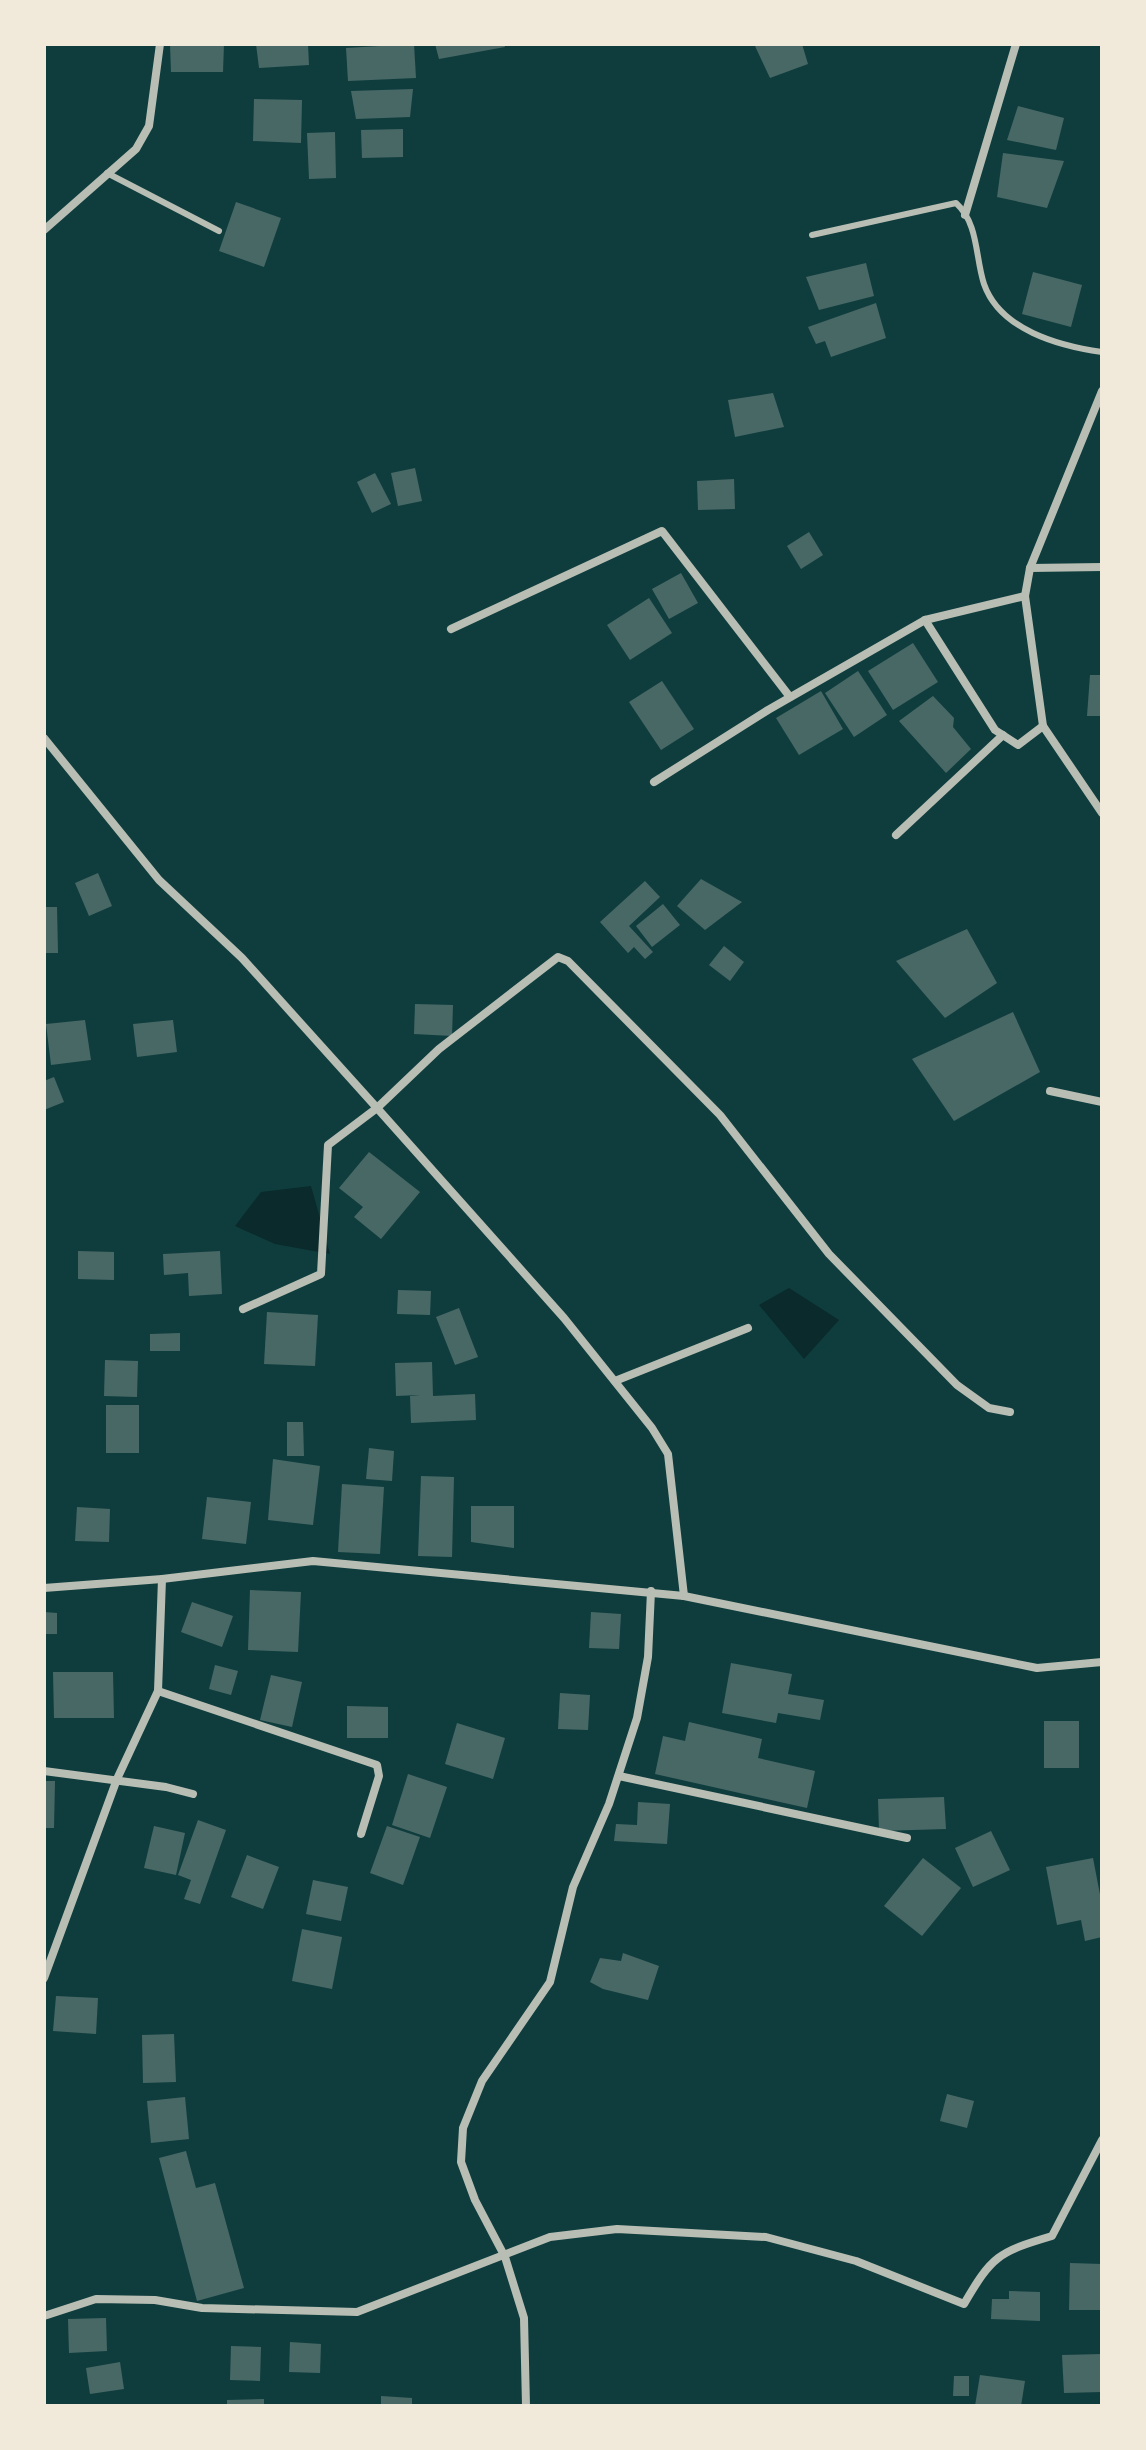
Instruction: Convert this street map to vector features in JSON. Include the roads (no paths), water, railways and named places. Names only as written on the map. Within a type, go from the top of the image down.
[{"type":"street","points":[[44,230],[147,134],[160,44]]},
{"type":"street","points":[[965,215],[1016,44]]},
{"type":"street","points":[[1102,391],[1030,568],[1025,596],[1043,726],[1102,813]]},
{"type":"street","points":[[451,629],[662,531],[790,697]]},
{"type":"street","points":[[1030,568],[1102,567]]},
{"type":"street","points":[[654,782],[790,697],[925,620],[1025,596]]},
{"type":"street","points":[[925,620],[995,730],[1018,745],[1043,726]]},
{"type":"street","points":[[896,835],[1003,735]]},
{"type":"street","points":[[44,738],[159,880],[242,958],[564,1318],[615,1381],[668,1454],[684,1596]]},
{"type":"street","points":[[243,1309],[321,1274],[328,1145],[377,1108],[439,1049],[555,957],[565,960],[720,1115],[829,1254],[968,1396],[989,1408],[1010,1412]]},
{"type":"street","points":[[1050,1091],[1102,1102]]},
{"type":"street","points":[[615,1381],[748,1328]]},
{"type":"street","points":[[44,1588],[162,1579],[313,1561],[651,1591],[1037,1668],[1102,1662]]},
{"type":"street","points":[[44,1978],[117,1779],[158,1691],[162,1579]]},
{"type":"street","points":[[526,2406],[524,2318],[505,2257],[475,2200],[461,2162],[463,2128],[482,2081],[550,1982],[573,1887],[619,1776],[637,1718],[648,1657],[651,1591]]},
{"type":"street","points":[[158,1691],[377,1765],[379,1776],[361,1834]]},
{"type":"street","points":[[44,1771],[117,1779],[193,1794]]},
{"type":"street","points":[[619,1776],[907,1838]]},
{"type":"street","points":[[44,2316],[96,2299],[155,2300],[202,2308],[357,2312],[550,2237],[617,2229],[766,2237],[856,2261],[964,2304],[989,2262],[1016,2247],[1052,2236],[1102,2140]]},
{"type":"lane","points":[[107,173],[219,231]]},
{"type":"lane","points":[[812,235],[956,203],[976,239],[984,285],[998,306],[1018,326],[1077,349],[1102,352]]},
{"type":"water","points":[[311,1186],[330,1254],[275,1244],[235,1226],[261,1192]]},
{"type":"water","points":[[789,1288],[839,1320],[804,1359],[759,1305]]}]
